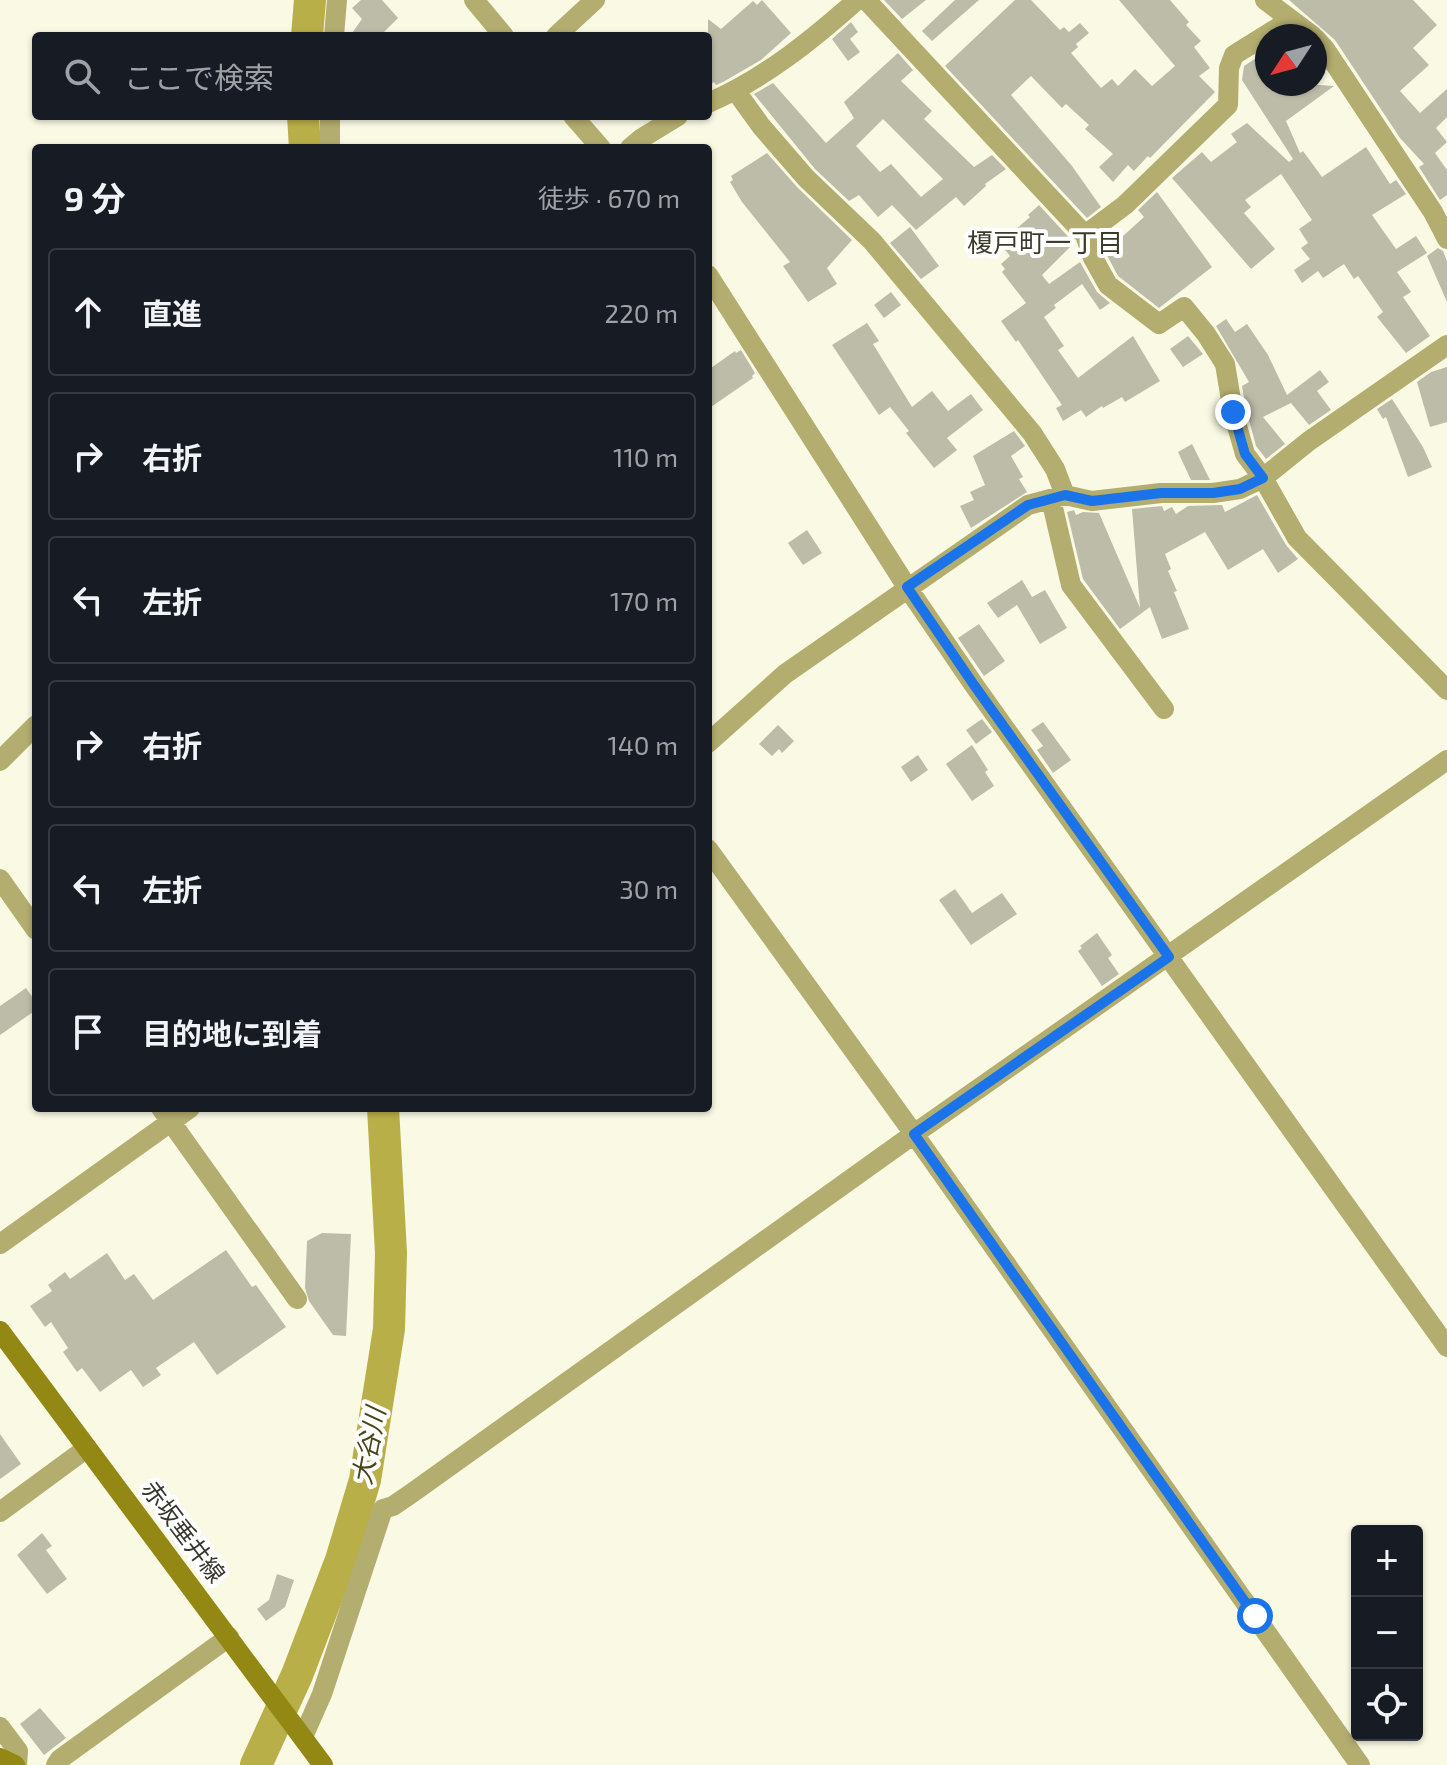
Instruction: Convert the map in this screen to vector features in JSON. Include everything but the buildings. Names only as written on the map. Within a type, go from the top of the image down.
[{"type":"main road","name":"赤坂垂井線","points":[[0,1331],[323,1765]]},
{"type":"main road","points":[[0,1758],[16,1765]]},
{"type":"street","points":[[334,32],[337,0]]},
{"type":"street","points":[[474,0],[501,32]]},
{"type":"street","points":[[560,32],[595,0]]},
{"type":"street","points":[[712,101],[735,90],[821,32],[857,0]]},
{"type":"street","points":[[866,0],[1085,235],[1108,285],[1159,324],[1184,307],[1225,364],[1233,412],[1245,454],[1263,478],[1297,538],[1447,690]]},
{"type":"street","points":[[1265,0],[1296,24]]},
{"type":"street","points":[[1085,235],[1125,205],[1228,105],[1229,68],[1234,55],[1279,27],[1287,17]]},
{"type":"street","points":[[1327,52],[1433,212],[1447,239]]},
{"type":"street","points":[[735,90],[806,178],[872,241],[1032,433],[1055,469],[1071,585],[1164,709]]},
{"type":"street","points":[[330,120],[330,144]]},
{"type":"street","points":[[576,120],[598,144]]},
{"type":"street","points":[[635,144],[671,120]]},
{"type":"street","points":[[712,281],[907,587],[974,685],[1447,1347]]},
{"type":"street","points":[[712,739],[785,674],[1028,505],[1058,497],[1092,501],[1240,489],[1263,478],[1309,441],[1447,345]]},
{"type":"street","points":[[0,761],[32,729]]},
{"type":"street","points":[[298,1729],[322,1694],[383,1509],[412,1493],[914,1134],[1447,760]]},
{"type":"street","points":[[712,855],[914,1134],[1360,1765]]},
{"type":"street","points":[[0,879],[32,924]]},
{"type":"street","points":[[0,1244],[166,1115],[297,1299]]},
{"type":"street","points":[[0,1512],[87,1448]]},
{"type":"street","points":[[56,1765],[60,1759],[229,1637]]},
{"type":"street","points":[[0,1727],[18,1751],[16,1765]]},
{"type":"waterway","name":"大谷川","points":[[307,32],[310,0]]},
{"type":"waterway","name":"大谷川","points":[[303,120],[305,144]]},
{"type":"waterway","name":"大谷川","points":[[256,1765],[297,1675],[341,1560],[365,1480],[389,1329],[391,1253],[383,1112]]},
{"type":"district","name":"榎戸町一丁目","points":[[1045,243]]},
{"type":"route","points":[[1233,412],[1245,454],[1263,478],[1240,489],[1213,493],[1161,493],[1092,501],[1065,495],[1028,505],[907,587],[1169,957],[914,1134],[1255,1616]]}]
